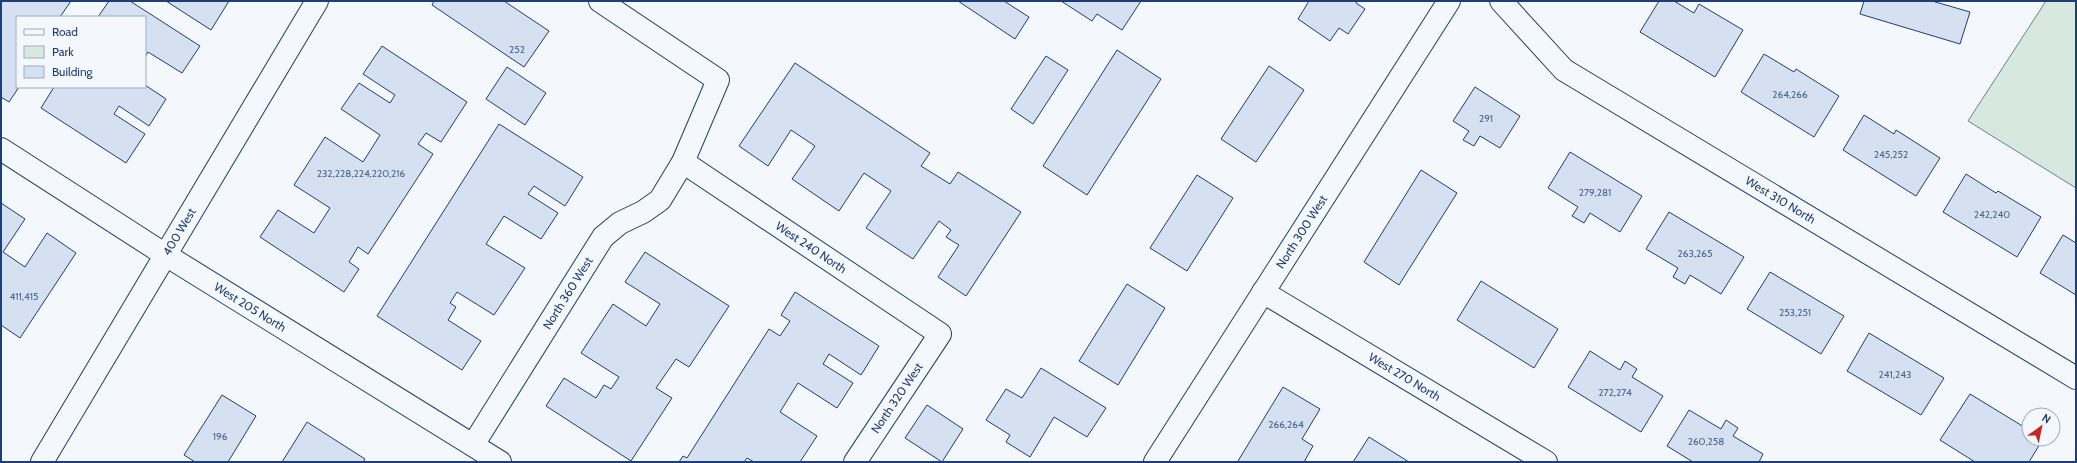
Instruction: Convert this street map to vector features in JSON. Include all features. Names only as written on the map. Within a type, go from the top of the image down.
[{"type":"street","name":"400 West","points":[[42,462],[164,254],[317,1]]},
{"type":"street","name":"North 360 West","points":[[473,445],[603,237],[620,223],[643,212],[660,200],[683,162],[718,80],[600,1]]},
{"type":"street","name":"North 300 West","points":[[1155,462],[1448,1]]},
{"type":"street","name":"West 310 North","points":[[1501,1],[1564,70],[2076,378]]},
{"type":"street","name":"West 205 North","points":[[1,149],[164,254],[500,462]]},
{"type":"street","name":"West 240 North","points":[[683,162],[940,334]]},
{"type":"street","name":"West 270 North","points":[[1262,292],[1546,462]]},
{"type":"street","name":"North 320 West","points":[[855,462],[940,334]]},
{"type":"green space","points":[[2046,1],[2076,1],[2076,188],[1968,121]]},
{"type":"building","points":[[1,1],[71,1],[61,16],[16,16],[16,88],[18,88],[9,102],[1,97]]},
{"type":"building","points":[[109,1],[130,1],[200,46],[182,73],[148,52],[146,55],[146,16],[99,16]]},
{"type":"building","points":[[166,1],[229,1],[211,30]]},
{"type":"building","points":[[434,1],[504,1],[549,31],[524,67],[432,5]]},
{"type":"building","points":[[958,1],[1004,1],[1029,17],[1015,39]]},
{"type":"building","points":[[1061,1],[1141,1],[1122,30],[1097,14],[1092,21]]},
{"type":"building","points":[[1309,1],[1357,1],[1356,3],[1365,9],[1348,34],[1339,28],[1330,41],[1298,19]]},
{"type":"building","points":[[1659,1],[1674,1],[1694,13],[1699,4],[1743,30],[1715,77],[1640,32]]},
{"type":"building","points":[[1864,1],[1932,1],[1970,12],[1960,44],[1860,14]]},
{"type":"building","points":[[382,46],[467,102],[441,142],[426,133],[418,144],[433,154],[368,254],[358,247],[349,262],[359,269],[344,292],[260,237],[278,210],[314,233],[330,208],[294,185],[325,137],[363,162],[380,135],[341,109],[359,83],[390,103],[395,95],[363,74]]},
{"type":"building","points":[[1117,50],[1161,79],[1087,195],[1043,166]]},
{"type":"building","points":[[1764,54],[1794,72],[1796,69],[1839,96],[1814,137],[1741,92]]},
{"type":"building","points":[[1046,56],[1068,70],[1033,124],[1011,109]]},
{"type":"building","points":[[795,63],[930,153],[921,166],[950,184],[958,172],[1021,212],[966,296],[938,277],[959,245],[946,237],[951,230],[939,221],[913,259],[866,228],[891,191],[864,173],[839,211],[792,179],[815,146],[791,130],[768,166],[739,146]]},
{"type":"building","points":[[1269,66],[1304,90],[1256,162],[1221,139]]},
{"type":"building","points":[[507,67],[546,93],[525,125],[486,99]]},
{"type":"building","points":[[146,86],[166,99],[149,126],[119,106],[114,114],[145,134],[126,163],[41,108],[53,88],[146,88]]},
{"type":"building","points":[[1475,87],[1520,116],[1500,148],[1480,136],[1474,146],[1463,140],[1469,131],[1453,121]]},
{"type":"building","points":[[1864,115],[1894,134],[1896,130],[1940,158],[1916,196],[1843,150]]},
{"type":"building","points":[[499,124],[583,177],[565,206],[534,186],[528,194],[558,213],[541,239],[504,216],[486,244],[525,268],[494,315],[457,292],[450,303],[456,307],[448,320],[481,341],[462,370],[377,316]]},
{"type":"building","points":[[1570,152],[1642,196],[1620,232],[1590,213],[1584,223],[1572,216],[1578,207],[1548,188]]},
{"type":"building","points":[[1421,170],[1457,193],[1399,285],[1364,262]]},
{"type":"building","points":[[1966,174],[1996,193],[1998,191],[2041,217],[2017,257],[1943,212]]},
{"type":"building","points":[[1197,175],[1233,198],[1187,271],[1150,248]]},
{"type":"building","points":[[1,203],[25,219],[3,252],[25,267],[47,233],[76,253],[20,338],[1,325]]},
{"type":"building","points":[[1669,212],[1744,257],[1721,294],[1690,275],[1685,284],[1673,277],[1678,268],[1646,249]]},
{"type":"building","points":[[2063,235],[2076,243],[2076,295],[2040,273]]},
{"type":"building","points":[[645,252],[729,306],[689,367],[676,359],[656,388],[672,398],[631,461],[546,406],[564,378],[596,398],[604,385],[611,389],[619,377],[581,353],[613,304],[646,326],[660,304],[625,282]]},
{"type":"building","points":[[1770,272],[1844,316],[1821,354],[1747,309]]},
{"type":"building","points":[[1481,281],[1558,329],[1534,368],[1457,320]]},
{"type":"building","points":[[1127,284],[1165,308],[1118,385],[1079,361]]},
{"type":"building","points":[[795,292],[879,346],[861,375],[829,354],[823,364],[853,383],[837,408],[798,383],[780,412],[817,436],[800,462],[754,462],[747,458],[744,462],[679,462],[683,456],[687,458],[769,329],[780,336],[790,321],[781,315]]},
{"type":"building","points":[[1869,333],[1944,378],[1921,415],[1847,371]]},
{"type":"building","points":[[1590,351],[1620,370],[1625,361],[1637,369],[1632,377],[1663,396],[1641,432],[1568,387]]},
{"type":"building","points":[[1041,368],[1106,408],[1087,437],[1054,417],[1030,457],[1006,442],[1010,435],[986,420],[1006,389],[1022,398]]},
{"type":"building","points":[[1283,387],[1320,409],[1302,439],[1313,446],[1304,462],[1238,461]]},
{"type":"building","points":[[1970,394],[2021,425],[2021,447],[2038,447],[2029,462],[1975,462],[1940,440]]},
{"type":"building","points":[[222,395],[256,416],[228,462],[195,462],[184,455]]},
{"type":"building","points":[[927,405],[963,429],[942,462],[905,438]]},
{"type":"building","points":[[1689,410],[1721,429],[1726,420],[1738,428],[1733,436],[1763,454],[1759,462],[1693,462],[1667,446]]},
{"type":"building","points":[[307,422],[365,459],[363,462],[282,462]]},
{"type":"building","points":[[1369,437],[1409,462],[1353,462]]}]
